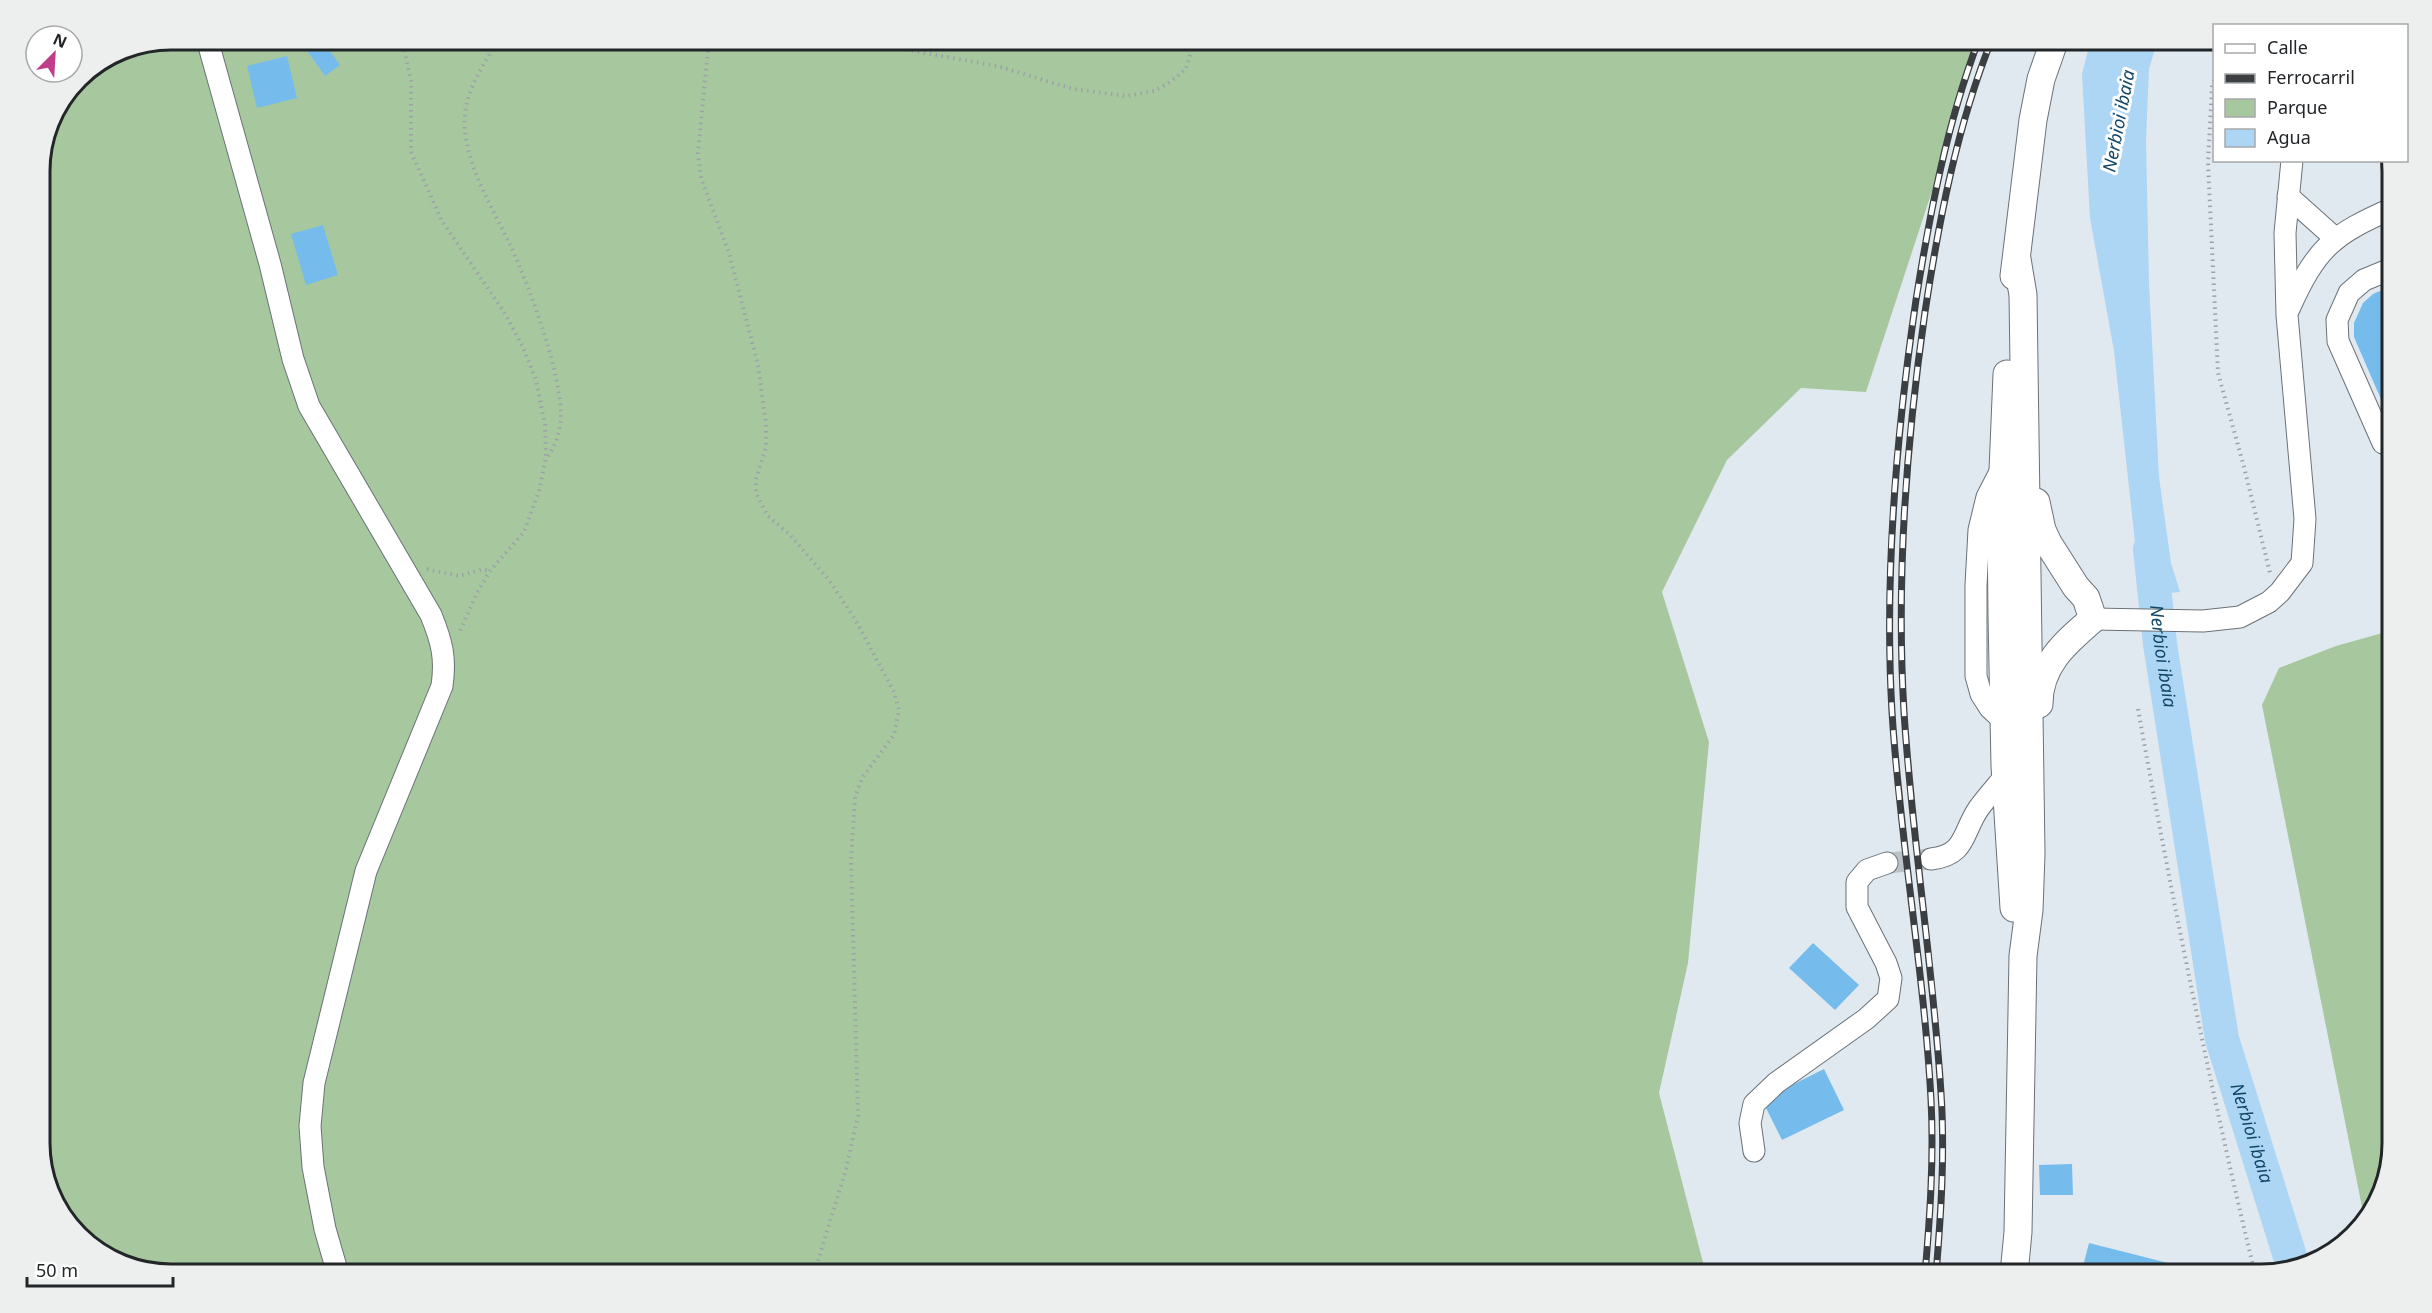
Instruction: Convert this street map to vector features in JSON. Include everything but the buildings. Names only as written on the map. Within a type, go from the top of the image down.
[{"type":"main road","points":[[2023,956],[2013,905],[2004,721],[2002,551],[2004,430],[2012,283],[2017,259],[2022,193],[2032,120],[2051,50]]},
{"type":"main road","points":[[2015,1264],[2018,1232],[2023,956],[2029,910],[2031,854],[2024,612],[2023,295],[2017,259]]},
{"type":"main road","points":[[2023,342],[2033,369],[2037,505],[2042,531],[2058,561],[2086,598],[2084,627],[2058,651],[2043,677],[2039,700],[2041,822],[2031,854]]},
{"type":"main road","points":[[2004,430],[2012,463],[2013,594],[2024,612],[2051,637],[2062,638],[2084,627]]},
{"type":"main road","points":[[2006,768],[2014,738],[2014,633],[2024,612],[2047,586],[2066,583],[2076,587]]},
{"type":"street","points":[[210,50],[270,264],[293,359],[309,406],[431,615],[445,661],[442,686],[366,871],[314,1083],[310,1126],[313,1167],[325,1229],[335,1264]]},
{"type":"street","points":[[2084,627],[2240,617],[2269,602],[2280,592],[2302,563],[2305,519],[2287,315],[2285,233],[2292,162]]},
{"type":"street","points":[[2288,196],[2336,239]]},
{"type":"street","points":[[2287,315],[2304,276],[2320,253],[2353,226],[2382,213]]},
{"type":"street","points":[[2382,273],[2364,280],[2349,293],[2337,320],[2338,341],[2382,441]]},
{"type":"street","points":[[1931,859],[1946,857],[1962,844],[1978,810],[2006,768]]},
{"type":"street","points":[[1754,1151],[1750,1123],[1754,1104],[1776,1083],[1866,1019],[1888,999],[1891,978],[1886,963],[1857,907],[1857,882],[1867,870],[1887,863]]},
{"type":"path","points":[[404,50],[411,81],[411,152],[442,222],[504,312],[523,347],[542,404],[546,457],[539,491],[524,532],[490,571],[455,641],[444,652]]},
{"type":"path","points":[[492,50],[477,76],[467,100],[464,129],[470,158],[514,252],[535,309],[558,384],[561,416],[559,434],[553,450],[546,457]]},
{"type":"path","points":[[708,50],[698,153],[701,178],[729,253],[758,365],[766,424],[766,447],[756,479],[756,493],[767,515],[789,534],[829,580],[855,619],[894,692],[899,710],[894,735],[862,778],[855,797],[851,860],[858,1116],[846,1169],[817,1264]]},
{"type":"path","points":[[908,50],[997,66],[1073,89],[1127,96],[1154,91],[1170,82],[1186,69],[1192,50]]},
{"type":"path","points":[[2213,84],[2208,163],[2218,373],[2264,541],[2270,578]]},
{"type":"path","points":[[395,556],[434,572],[459,576],[483,569],[490,571]]},
{"type":"path","points":[[2138,709],[2176,918],[2218,1119],[2253,1264]]},
{"type":"green space","points":[[163,50],[1978,50],[1866,392],[1801,388],[1727,460],[1662,592],[1709,742],[1688,963],[1659,1093],[1703,1264],[171,1264],[147,1261],[117,1251],[91,1233],[70,1210],[56,1181],[50,1150],[50,163],[54,139],[62,117],[80,91],[103,70],[139,54]]},
{"type":"green space","points":[[2382,633],[2382,1142],[2376,1181],[2362,1209],[2262,705],[2279,668],[2336,646]]},
{"type":"water","points":[[2088,50],[2155,50],[2149,69],[2146,140],[2149,283],[2159,477],[2171,563],[2180,592],[2141,596],[2114,351],[2090,218],[2082,74]]},
{"type":"waterway","name":"Nerbioi ibaia","points":[[2150,549],[2160,644],[2222,1039],[2291,1259]]},
{"type":"tunnel","points":[[1887,863],[1931,859]]},
{"type":"railway","points":[[1926,1264],[1931,1187],[1931,1099],[1928,1051],[1900,809],[1892,712],[1891,557],[1903,402],[1921,267],[1949,135],[1975,50]]},
{"type":"railway","points":[[1937,1264],[1943,1138],[1933,997],[1904,712],[1901,612],[1904,512],[1918,362],[1936,243],[1959,139],[1988,50]]}]
